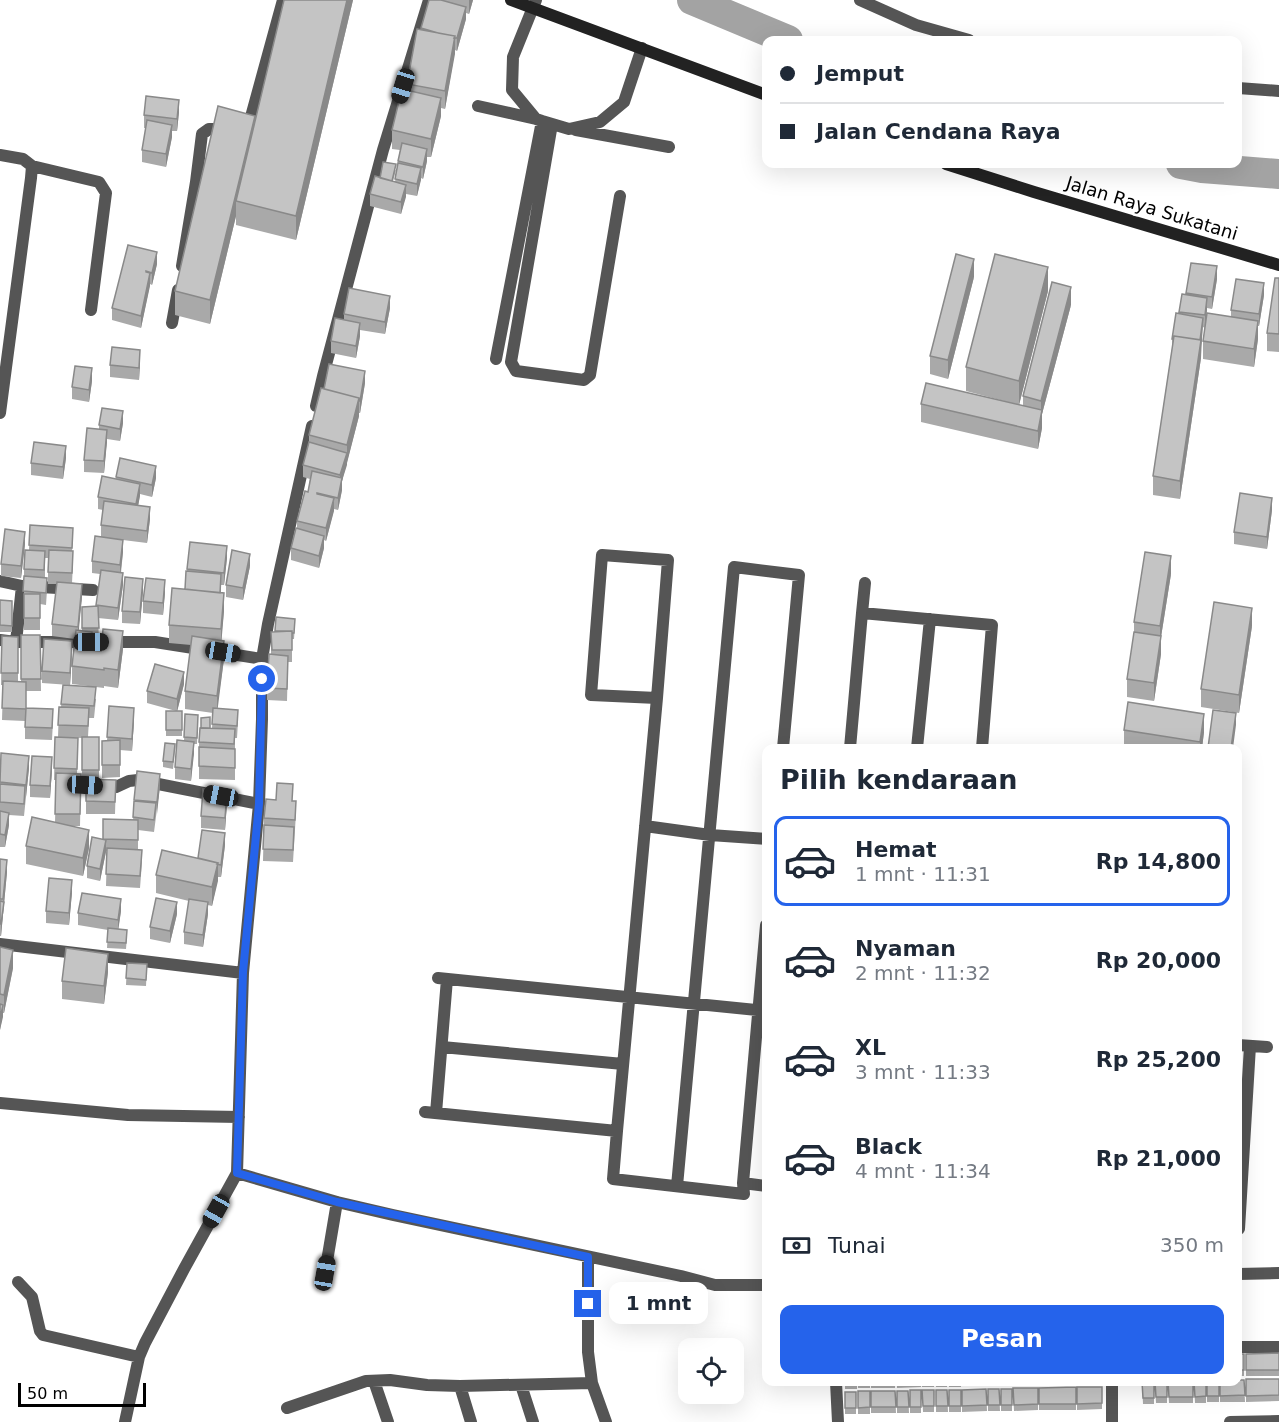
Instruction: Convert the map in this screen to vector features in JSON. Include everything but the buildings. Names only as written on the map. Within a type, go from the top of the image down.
[{"type":"main road","points":[[511,0],[534,4],[762,93]]},
{"type":"main road","name":"Jalan Raya Sukatani","points":[[971,168],[1034,192],[1279,265]]},
{"type":"street","points":[[172,323],[202,134],[209,129],[242,129],[249,124],[283,0]]},
{"type":"street","points":[[125,1422],[139,1357],[237,1173],[243,972],[259,804],[262,659],[323,376],[383,150],[429,0]]},
{"type":"street","points":[[860,0],[916,25],[955,36]]},
{"type":"street","points":[[534,4],[513,57],[512,90],[543,121]]},
{"type":"street","points":[[569,129],[600,122],[624,102],[642,48]]},
{"type":"street","points":[[1242,88],[1279,91]]},
{"type":"street","points":[[478,106],[569,129],[669,147]]},
{"type":"street","points":[[543,121],[511,362],[516,371],[584,380],[590,375],[620,196]]},
{"type":"street","points":[[496,359],[543,121]]},
{"type":"street","points":[[0,155],[22,159],[32,166],[99,182],[106,193],[91,310]]},
{"type":"street","points":[[0,413],[32,166]]},
{"type":"street","points":[[657,698],[591,695],[602,555],[668,560],[657,698],[613,1179],[744,1194],[743,1183],[762,1020]]},
{"type":"street","points":[[677,1186],[735,567],[799,575],[783,744]]},
{"type":"street","points":[[0,581],[22,586],[93,590]]},
{"type":"street","points":[[850,744],[865,583]]},
{"type":"street","points":[[16,642],[22,586]]},
{"type":"street","points":[[862,613],[992,625],[982,744]]},
{"type":"street","points":[[917,744],[930,619]]},
{"type":"street","points":[[0,640],[155,642],[262,659]]},
{"type":"street","points":[[85,785],[117,787],[132,781],[143,781],[259,804]]},
{"type":"street","points":[[645,826],[710,835],[762,839]]},
{"type":"street","points":[[0,944],[243,972]]},
{"type":"street","points":[[617,1131],[431,1113],[442,1047],[443,979],[762,1011]]},
{"type":"street","points":[[1242,1119],[1244,1046],[1267,1047]]},
{"type":"street","points":[[442,1047],[623,1064]]},
{"type":"street","points":[[0,1103],[128,1115],[239,1117]]},
{"type":"street","points":[[237,1173],[337,1202],[716,1285],[762,1285]]},
{"type":"street","points":[[743,1183],[762,1185]]},
{"type":"street","points":[[325,1273],[337,1202]]},
{"type":"street","points":[[588,1257],[588,1352],[592,1383],[606,1422]]},
{"type":"street","points":[[1242,1274],[1279,1273]]},
{"type":"street","points":[[18,1282],[32,1297],[40,1331],[44,1335],[139,1357]]},
{"type":"street","points":[[1242,1347],[1279,1347]]},
{"type":"street","points":[[287,1408],[366,1381],[390,1380],[427,1385],[460,1386],[592,1383]]},
{"type":"street","points":[[374,1381],[388,1422]]},
{"type":"street","points":[[520,1385],[533,1422]]},
{"type":"street","points":[[460,1386],[471,1422]]},
{"type":"street","points":[[836,1386],[838,1422]]},
{"type":"street","points":[[1112,1386],[1112,1422]]},
{"type":"street","points":[[1230,1422],[1279,1421]]},
{"type":"waterway","points":[[692,0],[778,36]]},
{"type":"waterway","points":[[1202,168],[1279,174]]},
{"type":"route","points":[[262,679],[259,804],[243,972],[237,1173],[337,1202],[588,1257],[588,1304]]}]
